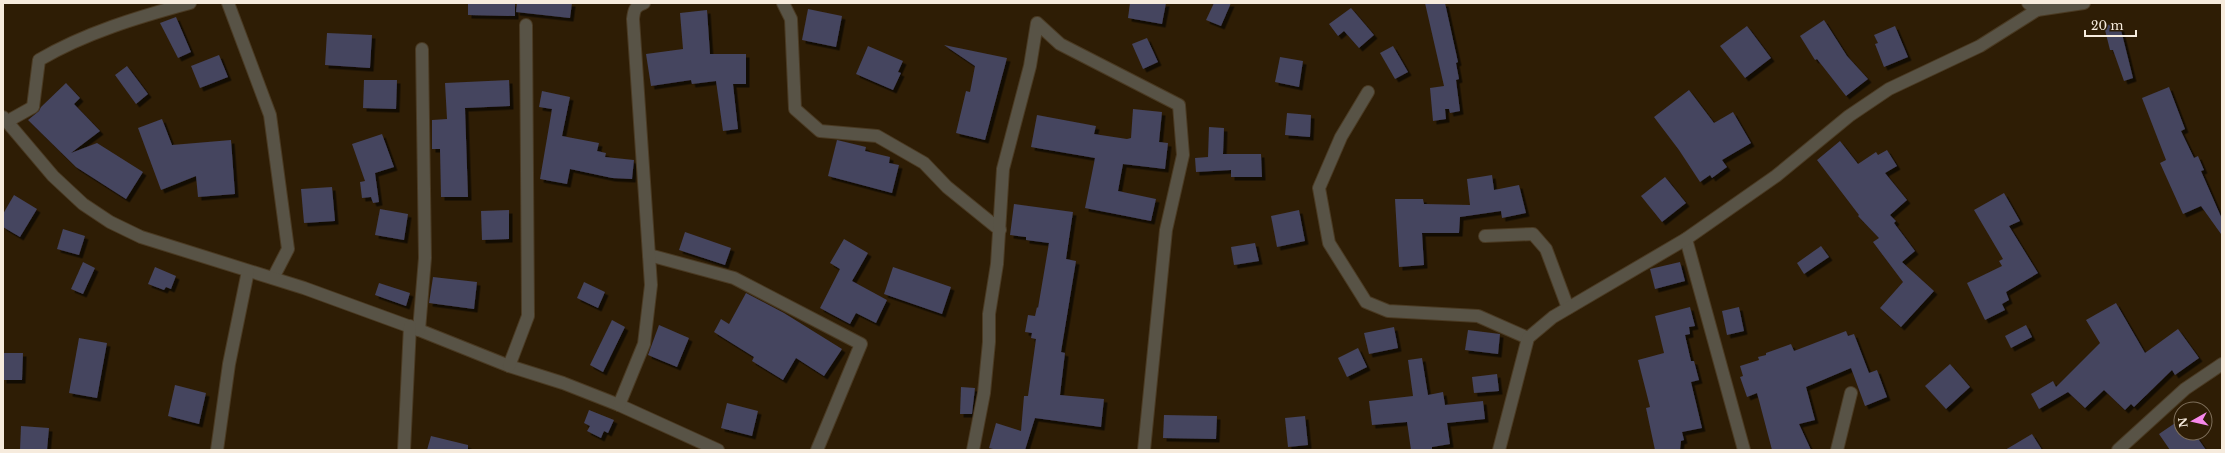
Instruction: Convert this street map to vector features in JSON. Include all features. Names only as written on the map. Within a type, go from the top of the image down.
[{"type":"street","points":[[190,3],[148,14],[67,43],[39,60],[33,107],[6,119],[23,142],[53,176],[83,204],[110,222],[141,237],[273,278],[414,328],[509,366],[563,383],[619,405],[718,450]]},
{"type":"street","points":[[228,3],[270,115],[288,249],[273,278]]},
{"type":"street","points":[[619,405],[644,344],[651,285],[633,19],[634,10],[637,5],[644,3]]},
{"type":"street","points":[[783,3],[791,18],[795,109],[820,131],[877,136],[924,163],[947,187],[1000,230]]},
{"type":"street","points":[[1499,450],[1528,338],[1568,308],[1686,239],[1776,176],[1849,116],[1889,89],[1980,46],[2032,6],[2084,3]]},
{"type":"street","points":[[973,450],[984,393],[989,342],[989,314],[997,264],[1000,230],[1003,169],[1030,66],[1037,23],[1060,44],[1180,105],[1183,155],[1166,230],[1144,450]]},
{"type":"street","points":[[509,366],[528,316],[526,25]]},
{"type":"street","points":[[404,450],[414,328],[425,258],[422,49]]},
{"type":"street","points":[[1368,92],[1340,137],[1319,188],[1328,243],[1366,302],[1388,311],[1478,316],[1528,338]]},
{"type":"street","points":[[1485,236],[1533,234],[1546,249],[1568,308]]},
{"type":"street","points":[[1686,239],[1744,450]]},
{"type":"street","points":[[649,255],[734,278],[861,344],[817,450]]},
{"type":"street","points":[[217,450],[229,364],[248,270]]},
{"type":"street","points":[[2118,450],[2185,390],[2222,364]]},
{"type":"street","points":[[1837,450],[1851,393]]},
{"type":"building","points":[[468,3],[515,3],[515,16],[468,15]]},
{"type":"building","points":[[517,3],[572,3],[570,18],[516,12]]},
{"type":"building","points":[[1130,3],[1166,3],[1162,24],[1128,18]]},
{"type":"building","points":[[1214,3],[1231,3],[1221,26],[1206,20]]},
{"type":"building","points":[[1425,3],[1445,3],[1458,62],[1456,63],[1459,79],[1456,80],[1460,111],[1450,113],[1449,109],[1445,109],[1446,119],[1433,121],[1430,88],[1444,86]]},
{"type":"building","points":[[1351,8],[1374,35],[1359,48],[1344,31],[1338,36],[1329,24]]},
{"type":"building","points":[[808,9],[842,16],[836,47],[802,40]]},
{"type":"building","points":[[707,10],[710,54],[746,54],[746,84],[733,84],[738,129],[723,131],[716,81],[692,84],[691,80],[651,86],[646,54],[683,49],[680,13]]},
{"type":"building","points":[[176,17],[191,52],[178,58],[160,23]]},
{"type":"building","points":[[1824,20],[1847,56],[1868,79],[1846,96],[1817,59],[1815,60],[1800,36]]},
{"type":"building","points":[[2119,22],[2133,78],[2124,81],[2113,50],[2110,50],[2104,26]]},
{"type":"building","points":[[1747,26],[1771,58],[1745,78],[1720,46]]},
{"type":"building","points":[[1895,26],[1908,57],[1884,67],[1875,44],[1878,43],[1874,35]]},
{"type":"building","points":[[327,33],[372,35],[370,68],[325,65]]},
{"type":"building","points":[[1147,38],[1158,62],[1143,69],[1132,44]]},
{"type":"building","points":[[944,45],[1007,58],[985,140],[956,133],[966,91],[970,92],[975,66]]},
{"type":"building","points":[[868,46],[903,61],[898,72],[901,73],[893,90],[856,74]]},
{"type":"building","points":[[1393,46],[1408,72],[1395,79],[1380,53]]},
{"type":"building","points":[[219,55],[228,77],[200,88],[191,66]]},
{"type":"building","points":[[1280,57],[1303,61],[1299,87],[1275,82]]},
{"type":"building","points":[[127,66],[148,94],[136,104],[115,75]]},
{"type":"building","points":[[364,80],[397,80],[396,109],[363,108]]},
{"type":"building","points":[[509,80],[510,106],[465,108],[468,197],[441,197],[440,149],[432,149],[432,120],[447,119],[445,83]]},
{"type":"building","points":[[66,83],[80,98],[74,104],[100,131],[71,153],[97,143],[143,172],[126,199],[76,167],[28,120],[39,111],[41,107]]},
{"type":"building","points":[[2169,87],[2185,129],[2181,131],[2194,158],[2198,156],[2204,170],[2201,171],[2222,219],[2221,234],[2201,206],[2183,214],[2160,163],[2166,160],[2142,98]]},
{"type":"building","points":[[1689,90],[1714,123],[1733,112],[1751,143],[1722,160],[1727,167],[1712,178],[1710,175],[1700,182],[1679,150],[1654,117]]},
{"type":"building","points":[[542,91],[570,97],[562,136],[599,143],[597,151],[606,153],[605,157],[634,160],[632,179],[612,178],[570,169],[567,184],[540,179],[552,109],[539,107]]},
{"type":"building","points":[[1133,109],[1162,112],[1159,142],[1168,143],[1165,169],[1123,164],[1118,191],[1156,199],[1151,221],[1085,208],[1095,158],[1031,147],[1037,115],[1096,126],[1094,134],[1127,139],[1131,138]]},
{"type":"building","points":[[1287,113],[1311,115],[1310,137],[1285,135]]},
{"type":"building","points":[[162,119],[172,145],[231,140],[235,194],[198,197],[196,176],[161,190],[138,128]]},
{"type":"building","points":[[1209,127],[1224,128],[1223,154],[1261,154],[1262,177],[1231,177],[1231,170],[1196,172],[1195,158],[1208,157]]},
{"type":"building","points":[[382,134],[394,167],[375,173],[379,202],[373,203],[371,197],[362,198],[360,182],[365,181],[352,144]]},
{"type":"building","points":[[837,140],[866,147],[865,151],[890,157],[889,163],[899,165],[892,193],[828,176]]},
{"type":"building","points":[[1840,141],[1858,164],[1876,152],[1878,155],[1887,150],[1897,166],[1885,173],[1907,200],[1890,215],[1896,221],[1894,223],[1915,251],[1902,262],[1934,291],[1901,327],[1880,308],[1903,282],[1873,242],[1879,238],[1858,216],[1859,215],[1817,160]]},
{"type":"building","points":[[1492,175],[1494,190],[1519,185],[1526,213],[1502,218],[1501,211],[1460,217],[1459,233],[1422,233],[1424,265],[1399,267],[1395,199],[1423,199],[1424,204],[1470,205],[1467,179]]},
{"type":"building","points":[[1665,177],[1686,203],[1662,222],[1641,196]]},
{"type":"building","points":[[332,187],[335,221],[304,223],[301,189]]},
{"type":"building","points":[[2004,193],[2020,221],[2009,226],[2038,273],[2006,292],[2009,300],[2002,304],[2005,310],[1985,320],[1967,283],[2002,266],[1999,261],[2003,259],[1974,210]]},
{"type":"building","points":[[14,195],[37,209],[20,237],[3,227],[3,214]]},
{"type":"building","points":[[1014,204],[1073,212],[1066,259],[1076,261],[1061,352],[1065,353],[1060,395],[1104,399],[1101,427],[1035,418],[1025,450],[997,450],[989,448],[996,423],[1021,431],[1024,396],[1028,396],[1036,339],[1031,338],[1032,333],[1025,332],[1028,315],[1035,316],[1037,307],[1038,308],[1049,243],[1026,240],[1026,237],[1010,235]]},
{"type":"building","points":[[380,209],[408,214],[404,240],[375,235]]},
{"type":"building","points":[[509,210],[509,239],[482,240],[481,211]]},
{"type":"building","points":[[1299,210],[1305,241],[1277,247],[1271,216]]},
{"type":"building","points":[[63,229],[85,236],[79,255],[57,249]]},
{"type":"building","points":[[685,232],[731,248],[725,265],[679,250]]},
{"type":"building","points":[[844,239],[868,253],[852,281],[887,300],[876,323],[856,313],[850,324],[820,308],[840,269],[830,263]]},
{"type":"building","points":[[1255,243],[1259,261],[1234,265],[1231,247]]},
{"type":"building","points":[[1821,246],[1829,257],[1804,274],[1797,263]]},
{"type":"building","points":[[83,262],[95,268],[83,294],[71,289]]},
{"type":"building","points":[[1680,262],[1685,281],[1655,289],[1650,269]]},
{"type":"building","points":[[155,267],[176,276],[171,289],[166,287],[164,290],[148,284]]},
{"type":"building","points":[[893,267],[951,287],[942,314],[884,294]]},
{"type":"building","points":[[433,277],[477,282],[474,309],[429,303]]},
{"type":"building","points":[[584,282],[605,292],[598,308],[577,298]]},
{"type":"building","points":[[379,283],[410,293],[406,306],[375,295]]},
{"type":"building","points":[[746,293],[784,313],[842,349],[824,376],[796,358],[783,380],[752,361],[754,357],[714,332],[721,319],[729,324]]},
{"type":"building","points":[[2116,303],[2145,353],[2178,329],[2199,358],[2175,375],[2172,370],[2134,407],[2131,404],[2125,410],[2104,390],[2085,408],[2068,392],[2039,409],[2031,394],[2053,381],[2056,387],[2100,343],[2086,320]]},
{"type":"building","points":[[1690,307],[1695,326],[1689,327],[1690,334],[1685,335],[1691,361],[1694,361],[1699,380],[1691,382],[1702,428],[1682,432],[1684,440],[1681,441],[1680,450],[1655,450],[1646,408],[1650,407],[1638,360],[1664,353],[1655,316]]},
{"type":"building","points":[[1739,307],[1744,331],[1727,335],[1722,311]]},
{"type":"building","points":[[612,320],[625,327],[603,372],[590,365]]},
{"type":"building","points":[[659,325],[689,338],[677,367],[648,355]]},
{"type":"building","points":[[2026,325],[2032,337],[2011,348],[2005,336]]},
{"type":"building","points":[[1394,327],[1398,348],[1369,354],[1364,333]]},
{"type":"building","points":[[1468,330],[1500,334],[1498,354],[1465,350]]},
{"type":"building","points":[[1846,331],[1848,336],[1854,334],[1869,373],[1877,370],[1887,397],[1865,406],[1851,368],[1806,387],[1815,420],[1799,424],[1811,450],[1772,450],[1757,393],[1747,397],[1740,377],[1743,376],[1740,366],[1759,360],[1758,357],[1766,355],[1766,353],[1791,344],[1794,351]]},
{"type":"building","points":[[79,338],[107,343],[97,398],[69,393]]},
{"type":"building","points":[[1358,348],[1367,367],[1347,377],[1338,358]]},
{"type":"building","points":[[3,353],[23,353],[22,380],[3,380]]},
{"type":"building","points":[[1422,358],[1428,395],[1443,392],[1445,405],[1483,401],[1485,419],[1447,423],[1450,444],[1432,447],[1432,450],[1411,450],[1407,422],[1372,425],[1369,401],[1413,396],[1408,360]]},
{"type":"building","points":[[1950,364],[1970,387],[1946,409],[1925,386]]},
{"type":"building","points":[[1497,374],[1499,391],[1474,393],[1472,377]]},
{"type":"building","points":[[175,385],[206,393],[199,424],[168,416]]},
{"type":"building","points":[[961,387],[975,388],[972,414],[960,414]]},
{"type":"building","points":[[727,403],[758,411],[752,436],[721,428]]},
{"type":"building","points":[[589,410],[614,420],[608,433],[604,431],[601,438],[587,431],[590,426],[584,423]]},
{"type":"building","points":[[1164,415],[1217,416],[1216,439],[1163,438]]},
{"type":"building","points":[[1305,416],[1308,445],[1288,447],[1285,418]]},
{"type":"building","points":[[2173,424],[2173,441],[2200,441],[2206,450],[2170,450],[2159,434]]},
{"type":"building","points":[[21,426],[49,428],[47,450],[20,450]]},
{"type":"building","points":[[2032,434],[2042,450],[2005,450]]},
{"type":"building","points":[[431,436],[468,445],[468,450],[427,450]]}]
